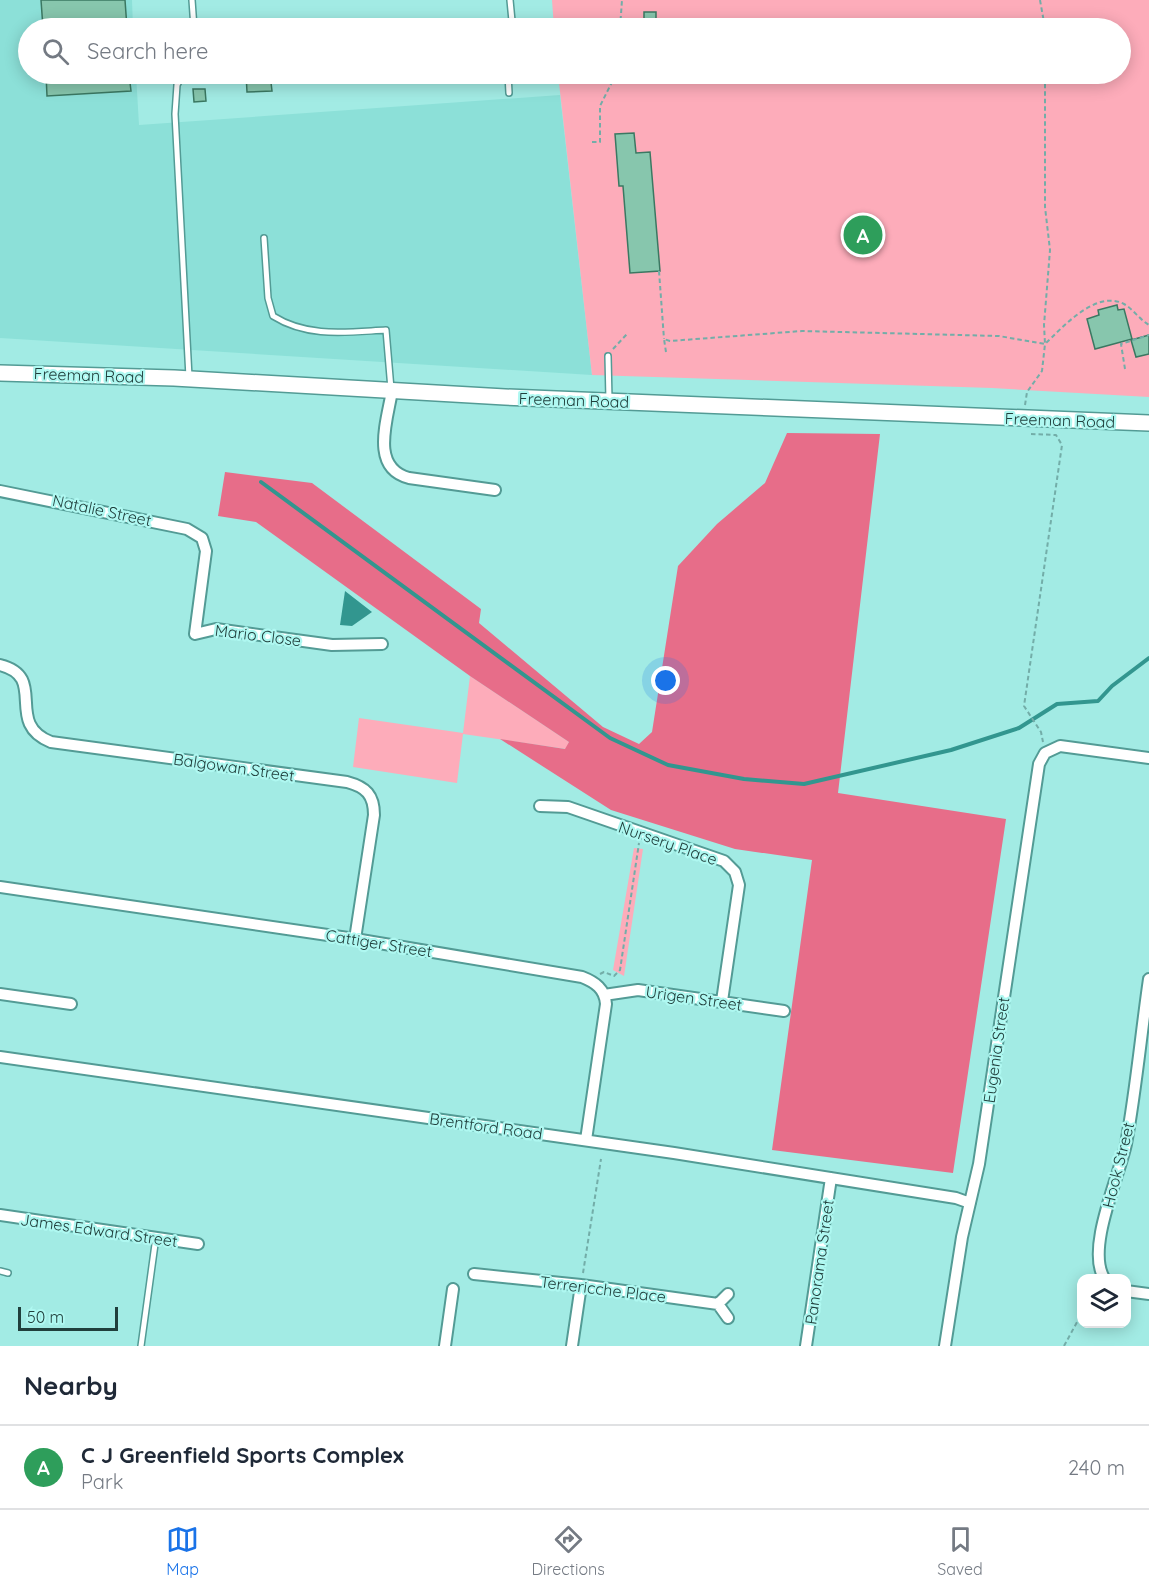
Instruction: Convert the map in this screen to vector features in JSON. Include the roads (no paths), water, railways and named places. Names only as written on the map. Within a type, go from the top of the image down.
[{"type":"street","name":"Freeman Road","points":[[0,372],[189,379],[609,401],[1149,423]]},
{"type":"street","points":[[392,391],[384,455],[389,467],[398,475],[409,478],[495,490]]},
{"type":"street","name":"Natalie Street","points":[[0,491],[188,529],[202,538]]},
{"type":"street","name":"Mario Close","points":[[202,538],[206,551],[195,634],[216,629],[332,645],[382,644]]},
{"type":"street","name":"Balgowan Street","points":[[0,665],[15,670],[21,677],[26,688],[27,722],[40,737],[51,742],[336,781],[366,789],[372,797],[374,815],[355,939]]},
{"type":"street","name":"Eugenia Street","points":[[947,1346],[970,1203],[979,1164],[1036,774],[1045,753],[1060,746],[1149,758]]},
{"type":"street","name":"Nursery Place","points":[[540,806],[568,807],[724,861],[735,872],[739,885],[722,1001]]},
{"type":"street","name":"Cattiger Street","points":[[0,887],[355,939],[582,976],[594,982],[604,995]]},
{"type":"street","name":"Hook Street","points":[[1103,1274],[1099,1260],[1107,1200],[1125,1146],[1149,979]]},
{"type":"street","name":"Urigen Street","points":[[604,995],[638,990],[784,1011]]},
{"type":"street","points":[[0,994],[71,1004]]},
{"type":"street","points":[[586,1140],[604,1019],[604,995]]},
{"type":"street","name":"Brentford Road","points":[[0,1057],[586,1140],[956,1198],[970,1203]]},
{"type":"street","name":"Panorama Street","points":[[806,1346],[831,1178]]},
{"type":"street","name":"James Edward Street","points":[[0,1215],[198,1244]]},
{"type":"street","name":"Terrericche Place","points":[[474,1274],[581,1285],[718,1304]]},
{"type":"street","points":[[572,1346],[581,1285]]},
{"type":"street","points":[[445,1346],[453,1289]]},
{"type":"street","points":[[1131,1292],[1149,1294]]},
{"type":"street","points":[[728,1294],[718,1304],[728,1318]]},
{"type":"lane","points":[[192,0],[193,18]]},
{"type":"lane","points":[[510,0],[512,18]]},
{"type":"lane","points":[[178,84],[175,114],[189,379]]},
{"type":"lane","points":[[509,84],[509,93]]},
{"type":"lane","points":[[264,238],[268,298],[273,316],[286,324],[322,333],[386,330],[392,391]]},
{"type":"lane","points":[[608,356],[609,401]]},
{"type":"lane","points":[[141,1346],[156,1237]]},
{"type":"lane","points":[[0,1271],[8,1272]]},
{"type":"waterway","points":[[261,482],[610,738],[668,765],[744,779],[804,784],[951,750],[1019,728],[1057,704],[1098,701],[1112,686],[1149,658]]},
{"type":"place","name":"C J Greenfield Sports Complex","points":[[863,235]]}]
